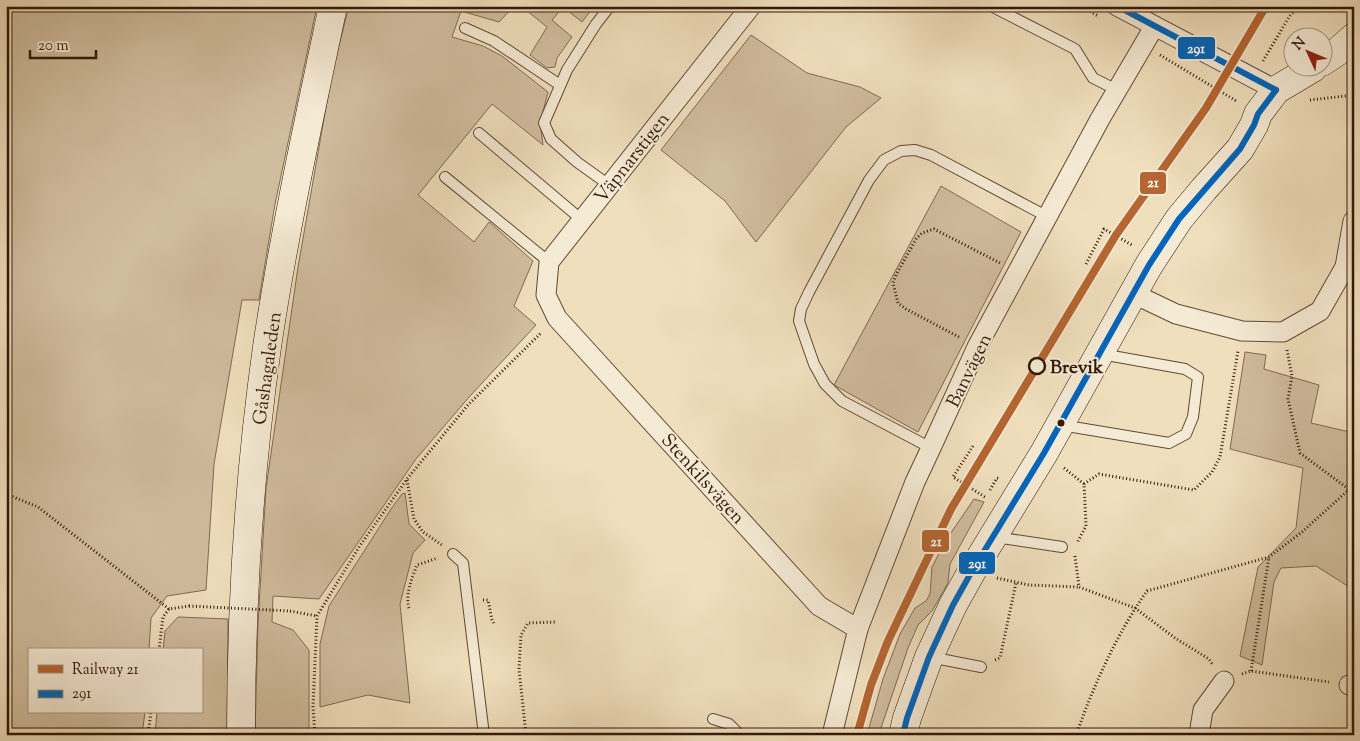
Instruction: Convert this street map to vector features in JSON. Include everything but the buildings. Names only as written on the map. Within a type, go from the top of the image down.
[{"type":"street","name":"Gåshagaleden","points":[[241,735],[246,559],[254,463],[267,348],[284,243],[333,6]]},
{"type":"street","name":"Väpnarstigen","points":[[549,262],[751,6]]},
{"type":"street","points":[[1117,6],[1276,90]]},
{"type":"street","name":"Banvägen","points":[[832,735],[858,629],[915,482],[977,347],[1117,90],[1154,27]]},
{"type":"street","points":[[1332,56],[1353,42]]},
{"type":"street","points":[[903,735],[907,718],[929,657],[953,605],[1044,453],[1149,266],[1179,219],[1240,149],[1258,114],[1276,90],[1296,78]]},
{"type":"street","points":[[1134,294],[1176,314],[1242,331],[1283,332],[1320,311],[1345,267],[1353,221]]},
{"type":"street","points":[[549,262],[546,295],[557,318]]},
{"type":"street","name":"Stenkilsvägen","points":[[557,318],[819,606],[858,629]]},
{"type":"street","points":[[1199,735],[1203,710],[1224,681]]},
{"type":"lane","points":[[609,185],[577,162],[551,139],[544,123],[566,70],[610,6]]},
{"type":"lane","points":[[991,6],[1074,49],[1093,78],[1117,90]]},
{"type":"lane","points":[[465,28],[494,41],[560,85]]},
{"type":"lane","points":[[478,133],[582,220]]},
{"type":"lane","points":[[931,448],[842,401],[825,384],[814,364],[799,321],[801,308],[809,292],[869,180],[884,160],[901,151],[915,150],[931,155],[1048,217]]},
{"type":"lane","points":[[445,177],[549,262]]},
{"type":"lane","points":[[1060,424],[1169,443],[1186,434],[1193,417],[1198,377],[1186,369],[1100,354]]},
{"type":"lane","points":[[994,537],[1062,547]]},
{"type":"lane","points":[[453,554],[463,563],[484,735]]},
{"type":"lane","points":[[929,657],[981,667]]},
{"type":"lane","points":[[713,719],[729,724],[740,735]]},
{"type":"path","points":[[1233,109],[1289,17],[1298,6]]},
{"type":"path","points":[[1086,264],[1104,228],[1136,247]]},
{"type":"path","points":[[977,347],[898,303],[893,283],[896,275],[916,239],[927,230],[934,229],[1017,273]]},
{"type":"path","points":[[315,735],[313,706],[317,616],[359,547],[407,480],[468,405],[557,318]]},
{"type":"path","points":[[1283,332],[1292,376],[1288,399],[1300,453],[1354,493]]},
{"type":"path","points":[[973,446],[953,477],[985,497],[997,478]]},
{"type":"path","points":[[1044,453],[1084,484],[1086,526],[1074,549],[1079,587]]},
{"type":"path","points":[[407,480],[414,519],[423,532],[453,554]]},
{"type":"path","points":[[1076,735],[1091,693],[1135,608],[1147,591],[1269,557],[1302,532],[1354,486]]},
{"type":"path","points":[[6,494],[38,507],[169,609]]},
{"type":"path","points":[[409,608],[407,602],[410,583],[417,566],[453,554]]},
{"type":"path","points":[[1251,671],[1269,557]]},
{"type":"path","points":[[972,571],[1029,585],[1079,587],[1135,608],[1175,638],[1209,659],[1224,681],[1251,671],[1352,686]]},
{"type":"path","points":[[981,667],[1000,658],[1016,583]]},
{"type":"path","points":[[484,600],[488,600],[492,620],[495,625]]},
{"type":"path","points":[[159,648],[163,617],[169,609],[189,606],[290,611],[317,616]]},
{"type":"path","points":[[526,735],[519,669],[521,635],[528,623],[556,622]]},
{"type":"path","points":[[148,735],[151,714]]},
{"type":"shaded area","points":[[317,6],[275,204],[259,300],[242,300],[214,464],[206,590],[167,596],[151,618],[149,648],[28,648],[28,714],[145,714],[142,735],[6,735],[6,7]]},
{"type":"shaded area","points":[[349,6],[514,6],[499,22],[461,11],[452,37],[483,46],[502,56],[548,92],[540,123],[543,145],[492,104],[418,195],[474,242],[489,222],[533,261],[514,306],[536,325],[470,396],[416,459],[319,599],[273,596],[272,622],[293,630],[309,650],[309,735],[255,735],[258,624],[266,488],[298,267],[332,73]]},
{"type":"shaded area","points":[[521,6],[594,6],[582,22],[563,7],[552,20],[572,37],[557,58],[555,67],[547,68],[530,55],[547,27]]},
{"type":"shaded area","points":[[751,35],[807,73],[860,87],[881,98],[846,127],[756,242],[725,201],[661,150]]},
{"type":"shaded area","points":[[941,186],[1021,232],[918,432],[834,385]]},
{"type":"shaded area","points":[[1245,352],[1266,355],[1264,369],[1319,385],[1311,423],[1354,433],[1354,590],[1316,566],[1281,568],[1274,582],[1262,665],[1240,656],[1258,567],[1296,528],[1303,468],[1230,449]]},
{"type":"shaded area","points":[[405,493],[409,524],[425,540],[413,553],[400,604],[410,703],[368,695],[320,707],[320,644],[329,606],[391,509],[402,494]]},
{"type":"shaded area","points":[[974,499],[984,502],[950,564],[948,583],[932,611],[918,625],[908,648],[881,728],[883,735],[867,735],[883,679],[900,634],[915,608],[926,601],[930,594],[932,567],[946,540]]},
{"type":"shaded area","points":[[178,617],[228,619],[227,735],[155,735],[157,714],[202,714],[202,648],[163,648],[165,631]]},
{"type":"rail line","name":"21","points":[[857,735],[871,685],[888,641],[951,509],[1116,235],[1206,108],[1266,6]]},
{"type":"transit line","name":"291","points":[[1117,6],[1276,90]]},
{"type":"transit line","name":"291","points":[[903,735],[907,718],[929,657],[953,605],[972,571],[1044,453],[1149,265],[1179,219],[1240,149],[1258,114],[1276,90]]},
{"type":"place","name":"Brevik","points":[[1037,366]]}]
